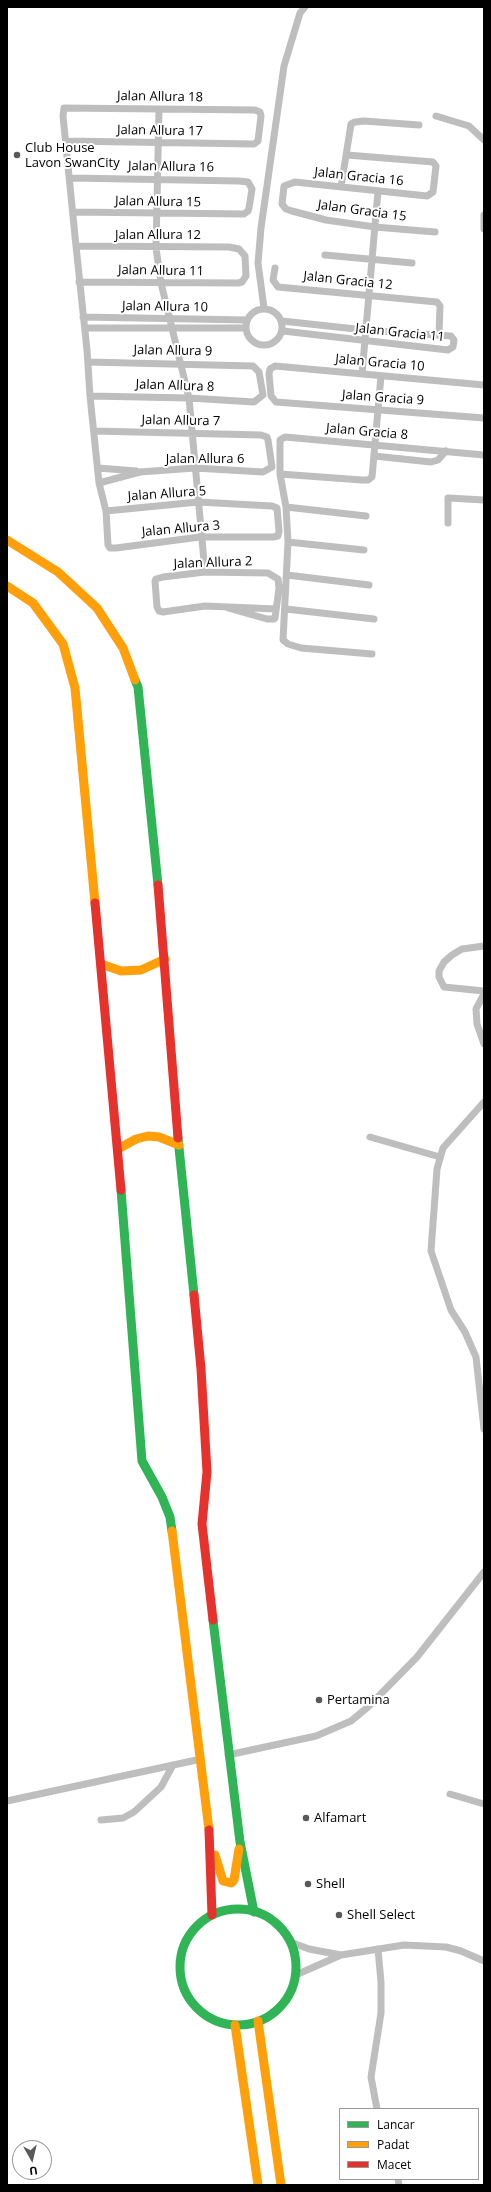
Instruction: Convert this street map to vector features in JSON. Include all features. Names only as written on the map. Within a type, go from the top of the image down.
[{"type":"street","points":[[264,308],[258,262],[261,228],[284,66],[300,13],[305,7]]},
{"type":"street","name":"Jalan Allura 18","points":[[66,141],[64,108],[255,110],[260,112],[261,116],[258,141],[254,144]]},
{"type":"street","points":[[159,109],[156,248],[161,283],[169,320],[189,398],[204,572]]},
{"type":"street","points":[[436,116],[469,126],[484,140]]},
{"type":"street","points":[[341,187],[351,124],[355,122],[419,125]]},
{"type":"street","points":[[66,141],[99,483],[106,511]]},
{"type":"street","name":"Jalan Allura 17","points":[[66,141],[158,144],[254,144]]},
{"type":"street","name":"Jalan Gracia 16","points":[[286,209],[282,204],[281,197],[284,186],[289,183],[427,196],[434,189],[436,166],[433,162],[347,155]]},
{"type":"street","name":"Jalan Allura 16","points":[[70,178],[248,182],[252,189],[249,208],[244,214]]},
{"type":"street","points":[[362,374],[378,192]]},
{"type":"street","name":"Jalan Gracia 15","points":[[286,209],[326,220],[375,227],[435,232]]},
{"type":"street","name":"Jalan Allura 15","points":[[73,212],[244,214]]},
{"type":"street","points":[[484,214],[484,228]]},
{"type":"street","name":"Jalan Allura 12","points":[[76,246],[156,248],[229,247],[239,249],[245,256],[246,272],[242,282]]},
{"type":"street","points":[[325,255],[412,263]]},
{"type":"street","name":"Jalan Gracia 12","points":[[275,268],[274,280],[275,285],[278,287],[437,302],[440,306],[439,335]]},
{"type":"street","name":"Jalan Allura 11","points":[[80,282],[229,284],[242,282]]},
{"type":"street","points":[[264,308],[272,310],[282,321],[283,331],[279,339],[272,344],[264,346],[256,344],[250,339],[246,328],[247,320],[251,314],[264,308]]},
{"type":"street","name":"Jalan Allura 10","points":[[83,318],[247,320]]},
{"type":"street","name":"Jalan Gracia 11","points":[[282,321],[366,330],[451,336],[454,340],[452,349],[364,342],[283,331]]},
{"type":"street","name":"Jalan Allura 10","points":[[85,328],[246,328]]},
{"type":"street","name":"Jalan Allura 9","points":[[88,362],[181,363],[253,366],[257,368],[259,372],[263,396],[259,400]]},
{"type":"street","name":"Jalan Gracia 10","points":[[279,403],[273,401],[270,396],[269,374],[270,369],[275,366],[484,385]]},
{"type":"street","points":[[372,654],[301,648],[288,644],[283,640],[282,634],[286,609],[288,575],[288,542],[286,507],[280,474],[368,480],[373,474],[381,376]]},
{"type":"street","name":"Jalan Allura 8","points":[[90,396],[189,398],[254,402],[259,400]]},
{"type":"street","name":"Jalan Gracia 9","points":[[279,403],[378,409],[484,418]]},
{"type":"street","name":"Jalan Allura 7","points":[[94,431],[267,436],[272,467],[270,470]]},
{"type":"street","name":"Jalan Gracia 8","points":[[280,474],[280,440],[286,437],[484,455]]},
{"type":"street","name":"Jalan Gracia 8","points":[[374,456],[431,462],[438,460],[446,451]]},
{"type":"street","name":"Jalan Allura 6","points":[[98,468],[140,472],[195,468],[263,472],[270,470]]},
{"type":"street","name":"Jalan Allura 6","points":[[99,483],[140,472]]},
{"type":"street","points":[[448,523],[448,498],[484,500]]},
{"type":"street","name":"Jalan Allura 5","points":[[106,511],[198,502],[272,506],[277,508],[278,536]]},
{"type":"street","points":[[286,507],[366,516]]},
{"type":"street","name":"Jalan Allura 3","points":[[106,511],[108,542],[110,548],[200,537],[278,536]]},
{"type":"street","points":[[7,540],[58,572],[97,608],[123,648],[138,688],[165,959],[179,1145],[201,1369],[207,1472],[202,1524],[228,1755],[240,1842],[254,1912]]},
{"type":"street","points":[[288,542],[364,550]]},
{"type":"street","name":"Jalan Allura 2","points":[[228,608],[205,606],[163,612],[159,611],[154,586],[156,579],[204,572],[271,574],[278,579],[279,588],[276,609]]},
{"type":"street","points":[[288,575],[369,585]]},
{"type":"street","points":[[7,586],[33,603],[63,644],[75,688],[118,1149],[142,1460],[162,1497],[170,1517],[211,1845],[212,1915]]},
{"type":"street","points":[[228,608],[276,609],[275,618],[272,620],[228,608]]},
{"type":"street","points":[[286,609],[374,620]]},
{"type":"street","points":[[484,946],[462,949],[452,955],[444,962],[439,971],[438,978],[444,987],[484,993],[476,1009],[477,1024],[484,1044]]},
{"type":"street","points":[[101,964],[121,971],[141,970],[165,959]]},
{"type":"street","points":[[484,1102],[451,1137],[443,1148],[437,1169],[431,1251],[452,1310],[471,1344],[476,1357],[484,1429]]},
{"type":"street","points":[[118,1149],[136,1139],[148,1136],[159,1137],[179,1145]]},
{"type":"street","points":[[370,1137],[440,1157]]},
{"type":"street","points":[[228,1755],[316,1736],[351,1721],[368,1707],[416,1657],[484,1572]]},
{"type":"street","points":[[7,1801],[201,1759]]},
{"type":"street","points":[[101,1820],[122,1818],[134,1812],[161,1786],[173,1764]]},
{"type":"street","points":[[450,1794],[484,1804]]},
{"type":"street","points":[[211,1845],[223,1881],[228,1884],[234,1880],[240,1842]]},
{"type":"street","points":[[293,1943],[298,1974],[288,1996],[276,2011],[258,2021],[235,2025],[213,2020],[196,2008],[184,1990],[179,1968],[183,1947],[194,1928],[212,1915],[232,1910],[254,1912],[267,1917],[278,1926],[293,1943],[309,1949],[341,1955]]},
{"type":"street","points":[[298,1974],[341,1955],[404,1945],[436,1946],[461,1950],[484,1961]]},
{"type":"street","points":[[377,2108],[371,2078],[381,2013],[381,1982],[378,1949]]},
{"type":"street","points":[[258,2021],[281,2185]]},
{"type":"street","points":[[235,2025],[258,2185]]},
{"type":"traffic: fast","points":[[135,680],[138,687],[158,885]]},
{"type":"traffic: fast","points":[[178,1138],[194,1295]]},
{"type":"traffic: fast","points":[[121,1190],[142,1461],[162,1497],[170,1517],[172,1531]]},
{"type":"traffic: fast","points":[[213,1620],[240,1842],[254,1912]]},
{"type":"traffic: fast","points":[[238,1909],[249,1910],[260,1914],[279,1926],[291,1945],[295,1956],[296,1967],[295,1978],[291,1989],[279,2008],[260,2020],[249,2024],[238,2025],[227,2024],[216,2020],[197,2008],[185,1989],[181,1978],[180,1967],[181,1956],[185,1945],[197,1926],[216,1914],[227,1910],[238,1909]]},
{"type":"traffic: slow","points":[[7,540],[58,572],[97,608],[123,648],[135,680]]},
{"type":"traffic: slow","points":[[7,586],[33,603],[63,644],[75,688],[95,903]]},
{"type":"traffic: slow","points":[[101,964],[121,971],[141,970],[165,959]]},
{"type":"traffic: slow","points":[[118,1149],[136,1139],[148,1136],[159,1137],[179,1145]]},
{"type":"traffic: slow","points":[[172,1531],[209,1830]]},
{"type":"traffic: slow","points":[[215,1855],[223,1881],[231,1883],[234,1880],[239,1849]]},
{"type":"traffic: slow","points":[[258,2021],[281,2185]]},
{"type":"traffic: slow","points":[[235,2025],[258,2185]]},
{"type":"traffic: jam","points":[[158,885],[178,1138]]},
{"type":"traffic: jam","points":[[95,903],[121,1190]]},
{"type":"traffic: jam","points":[[194,1295],[201,1369],[207,1472],[202,1524],[213,1620]]},
{"type":"traffic: jam","points":[[209,1830],[212,1915]]},
{"type":"place","name":"Club House Lavon SwanCity","points":[[17,155]]},
{"type":"place","name":"Pertamina","points":[[319,1700]]},
{"type":"place","name":"Alfamart","points":[[306,1818]]},
{"type":"place","name":"Shell","points":[[308,1884]]},
{"type":"place","name":"Shell Select","points":[[339,1915]]}]
